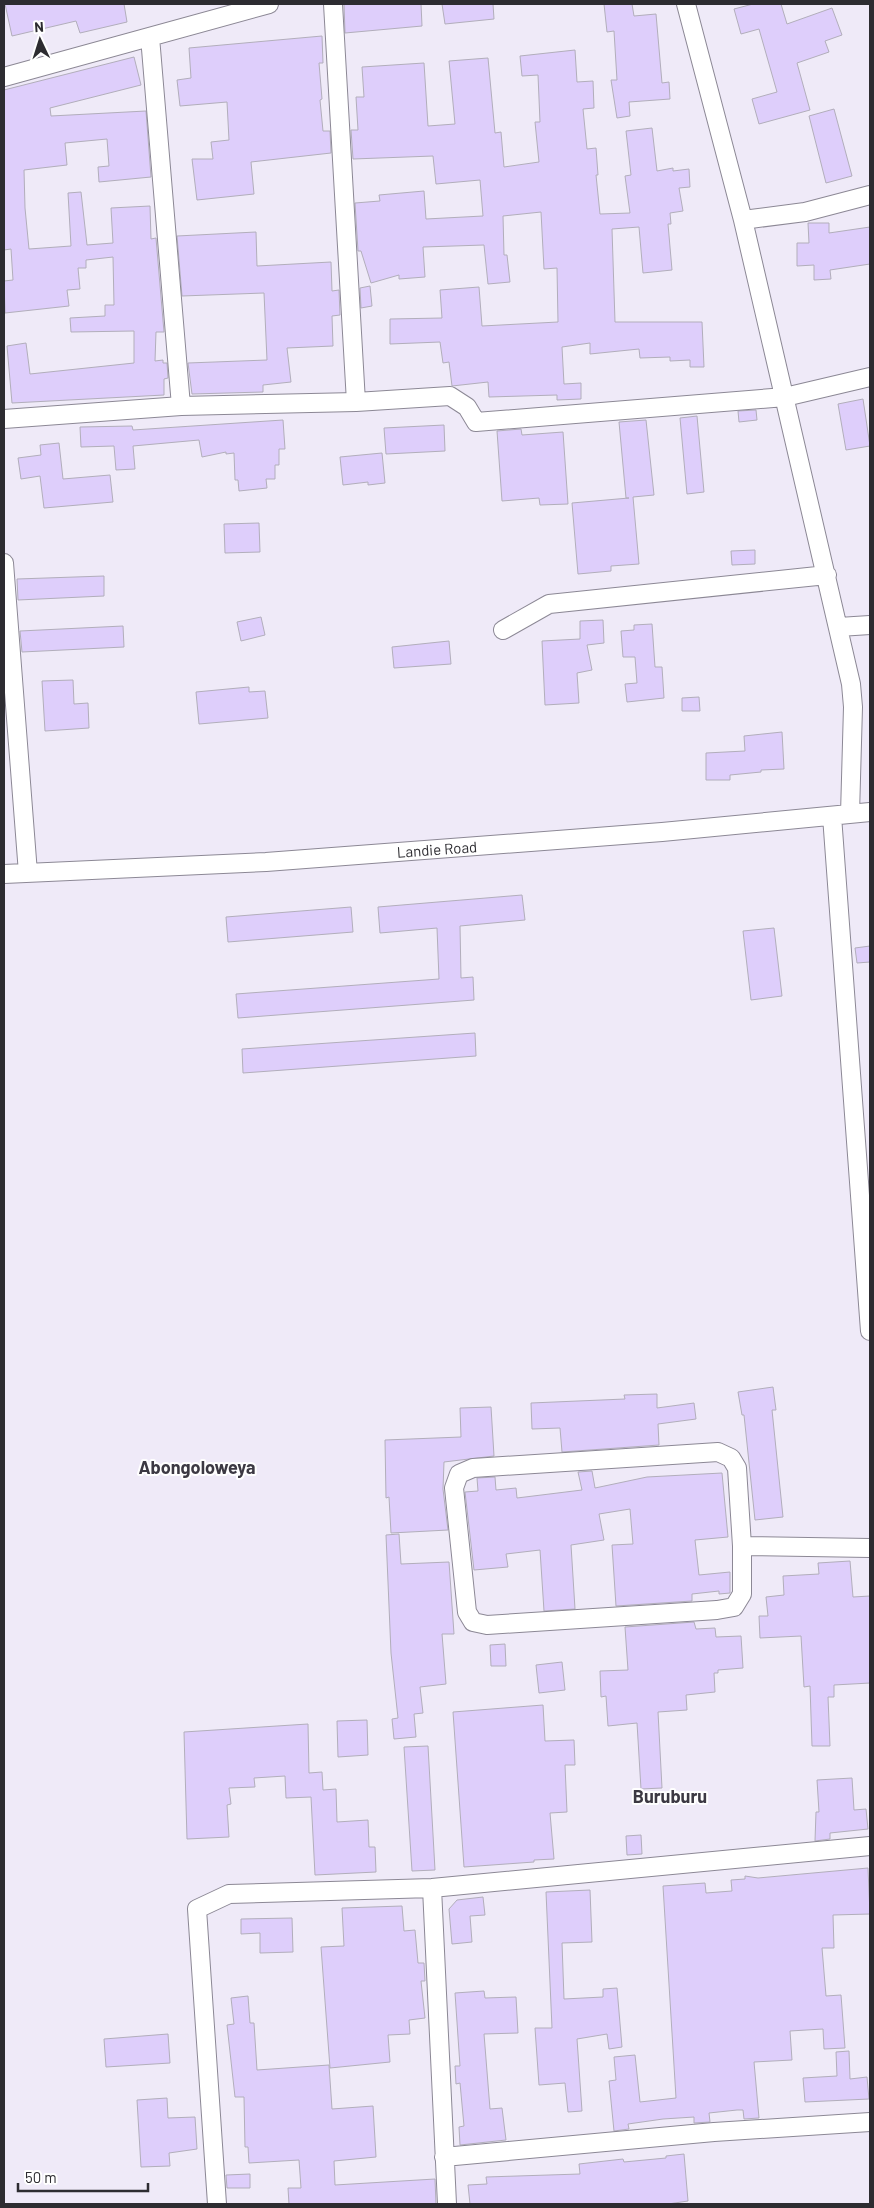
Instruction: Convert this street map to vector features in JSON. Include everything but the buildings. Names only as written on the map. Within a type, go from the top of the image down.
[{"type":"street","points":[[4,77],[269,4]]},
{"type":"street","points":[[333,4],[356,402]]},
{"type":"street","points":[[691,5],[827,575],[851,684],[854,707],[850,814]]},
{"type":"street","points":[[150,37],[181,406]]},
{"type":"street","points":[[743,220],[805,212],[870,195]]},
{"type":"street","points":[[4,419],[181,406],[356,402],[450,396],[467,407],[476,422],[785,397],[870,377]]},
{"type":"street","points":[[4,563],[28,873]]},
{"type":"street","points":[[503,630],[549,604],[827,575]]},
{"type":"street","points":[[839,627],[870,625]]},
{"type":"street","name":"Landie Road","points":[[4,874],[266,862],[662,832],[870,812]]},
{"type":"street","points":[[832,816],[870,1331]]},
{"type":"street","points":[[718,1452],[731,1458],[737,1468],[742,1546],[742,1594],[734,1607],[717,1610],[487,1625],[473,1622],[467,1612],[454,1488],[459,1474],[473,1468],[718,1452]]},
{"type":"street","points":[[742,1546],[870,1548]]},
{"type":"street","points":[[217,2204],[197,1909],[229,1894],[432,1888],[870,1846]]},
{"type":"street","points":[[432,1888],[447,2204]]},
{"type":"street","points":[[444,2157],[714,2132],[870,2122]]},
{"type":"district","name":"Abongoloweya","points":[[197,1467]]},
{"type":"district","name":"Buruburu","points":[[670,1796]]}]
